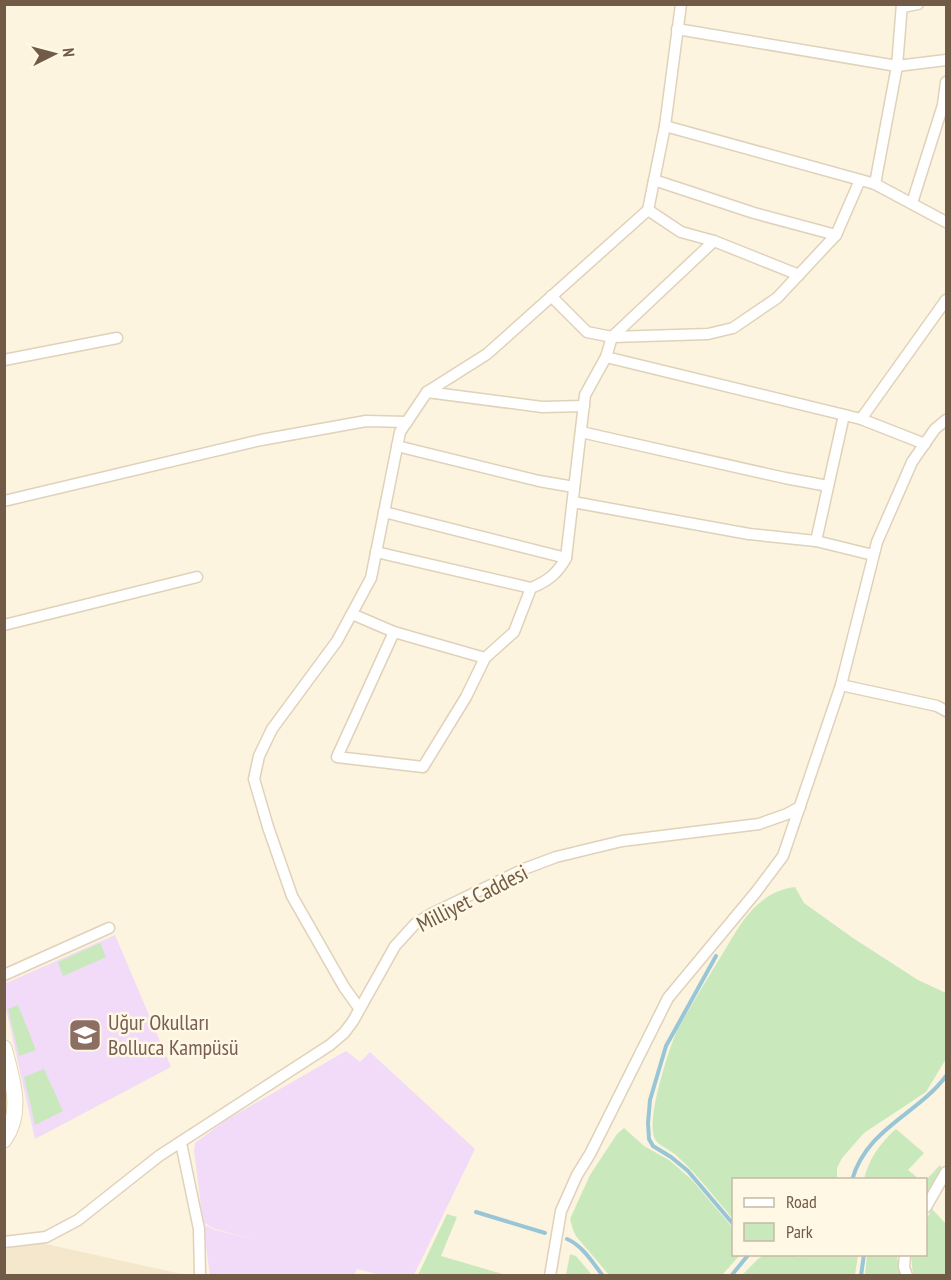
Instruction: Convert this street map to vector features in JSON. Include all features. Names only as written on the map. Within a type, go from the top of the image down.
[{"type":"main road","points":[[4,1048],[14,1090],[15,1106],[14,1121],[4,1140]]},
{"type":"street","points":[[359,1008],[344,987],[292,896],[254,779],[259,756],[272,729],[338,641],[371,578],[400,432],[426,392],[487,354],[648,210],[665,126],[681,4]]},
{"type":"street","points":[[875,184],[897,66],[902,6],[918,4]]},
{"type":"street","points":[[677,29],[897,66],[946,60]]},
{"type":"street","points":[[912,203],[943,105],[946,82]]},
{"type":"street","points":[[665,126],[875,184],[946,222]]},
{"type":"street","points":[[654,180],[754,213],[836,235]]},
{"type":"street","points":[[551,296],[587,332],[612,337],[708,334],[733,328],[777,298],[836,235],[860,180]]},
{"type":"street","points":[[648,210],[681,232],[714,241],[799,275]]},
{"type":"street","points":[[376,552],[531,588],[543,583],[559,571],[566,558],[585,395],[606,357],[612,337],[714,241]]},
{"type":"street","points":[[861,419],[946,300]]},
{"type":"street","points":[[4,360],[117,338]]},
{"type":"street","points":[[606,357],[861,419],[925,444]]},
{"type":"street","points":[[426,392],[542,407],[584,406]]},
{"type":"street","points":[[816,541],[844,415]]},
{"type":"street","points":[[4,501],[261,440],[366,420],[407,422]]},
{"type":"street","points":[[550,1275],[561,1211],[577,1175],[590,1154],[668,998],[783,856],[841,685],[877,542],[912,462],[935,429],[946,420]]},
{"type":"street","points":[[581,432],[828,486]]},
{"type":"street","points":[[397,446],[538,481],[574,487]]},
{"type":"street","points":[[573,502],[749,534],[816,541],[873,555]]},
{"type":"street","points":[[384,512],[566,558]]},
{"type":"street","points":[[4,626],[197,577]]},
{"type":"street","points":[[394,633],[337,757],[423,768],[466,697],[485,658],[514,632],[531,588]]},
{"type":"street","points":[[352,614],[394,633],[485,658]]},
{"type":"street","points":[[841,685],[937,706],[946,711]]},
{"type":"street","name":"Milliyet Caddesi","points":[[4,1242],[46,1237],[78,1220],[159,1156],[330,1045],[344,1033],[395,946],[415,924],[431,914],[524,869],[556,857],[622,841],[759,824],[800,807]]},
{"type":"street","points":[[4,975],[109,928]]},
{"type":"street","points":[[181,1143],[199,1229],[200,1275]]},
{"type":"street","points":[[927,1205],[946,1172]]},
{"type":"street","points":[[905,1256],[904,1267],[907,1275]]},
{"type":"shaded area","name":"Uğur Okulları Bolluca Kampüsü","points":[[115,935],[171,1067],[35,1139],[5,1004],[4,984]]},
{"type":"shaded area","points":[[346,1051],[360,1062],[370,1052],[475,1149],[414,1275],[380,1275],[357,1269],[354,1276],[210,1276],[203,1224],[212,1229],[259,1241],[212,1228],[203,1222],[195,1143],[226,1120]]},
{"type":"shaded area","points":[[5,1235],[186,1275],[5,1276]]},
{"type":"green space","points":[[795,887],[804,903],[853,938],[918,980],[946,993],[946,1059],[926,1092],[864,1133],[842,1158],[837,1168],[837,1178],[732,1178],[732,1218],[685,1164],[656,1140],[653,1115],[664,1068],[677,1030],[742,923],[759,903],[781,890]]},
{"type":"green space","points":[[100,943],[106,957],[63,976],[58,962]]},
{"type":"green space","points":[[18,1005],[36,1050],[19,1056],[8,1009]]},
{"type":"green space","points":[[44,1069],[63,1111],[35,1125],[24,1077]]},
{"type":"green space","points":[[624,1128],[644,1146],[669,1160],[691,1179],[732,1227],[732,1256],[739,1256],[722,1275],[609,1275],[576,1236],[570,1219],[590,1175],[617,1134]]},
{"type":"green space","points":[[896,1129],[924,1153],[908,1170],[918,1178],[864,1178],[876,1152]]},
{"type":"green space","points":[[940,1165],[942,1169],[927,1195],[927,1179]]},
{"type":"green space","points":[[932,1209],[946,1224],[946,1275],[913,1276],[911,1256],[927,1256],[927,1218]]},
{"type":"green space","points":[[447,1214],[457,1217],[441,1256],[506,1275],[418,1275]]},
{"type":"green space","points":[[570,1254],[576,1256],[592,1275],[566,1275]]},
{"type":"green space","points":[[764,1256],[858,1256],[855,1275],[742,1275]]},
{"type":"green space","points":[[867,1256],[898,1256],[902,1275],[865,1276]]},
{"type":"waterway","points":[[716,956],[666,1046],[650,1100],[648,1123],[649,1139],[653,1146],[688,1171],[732,1223]]},
{"type":"waterway","points":[[853,1178],[859,1162],[869,1147],[934,1090],[946,1076]]},
{"type":"waterway","points":[[476,1212],[545,1233]]},
{"type":"waterway","points":[[567,1239],[582,1250],[603,1276]]},
{"type":"waterway","points":[[731,1276],[747,1256]]},
{"type":"waterway","points":[[861,1276],[864,1256]]},
{"type":"place","name":"Uğur Okulları Bolluca Kampüsü","points":[[85,1035]]}]
